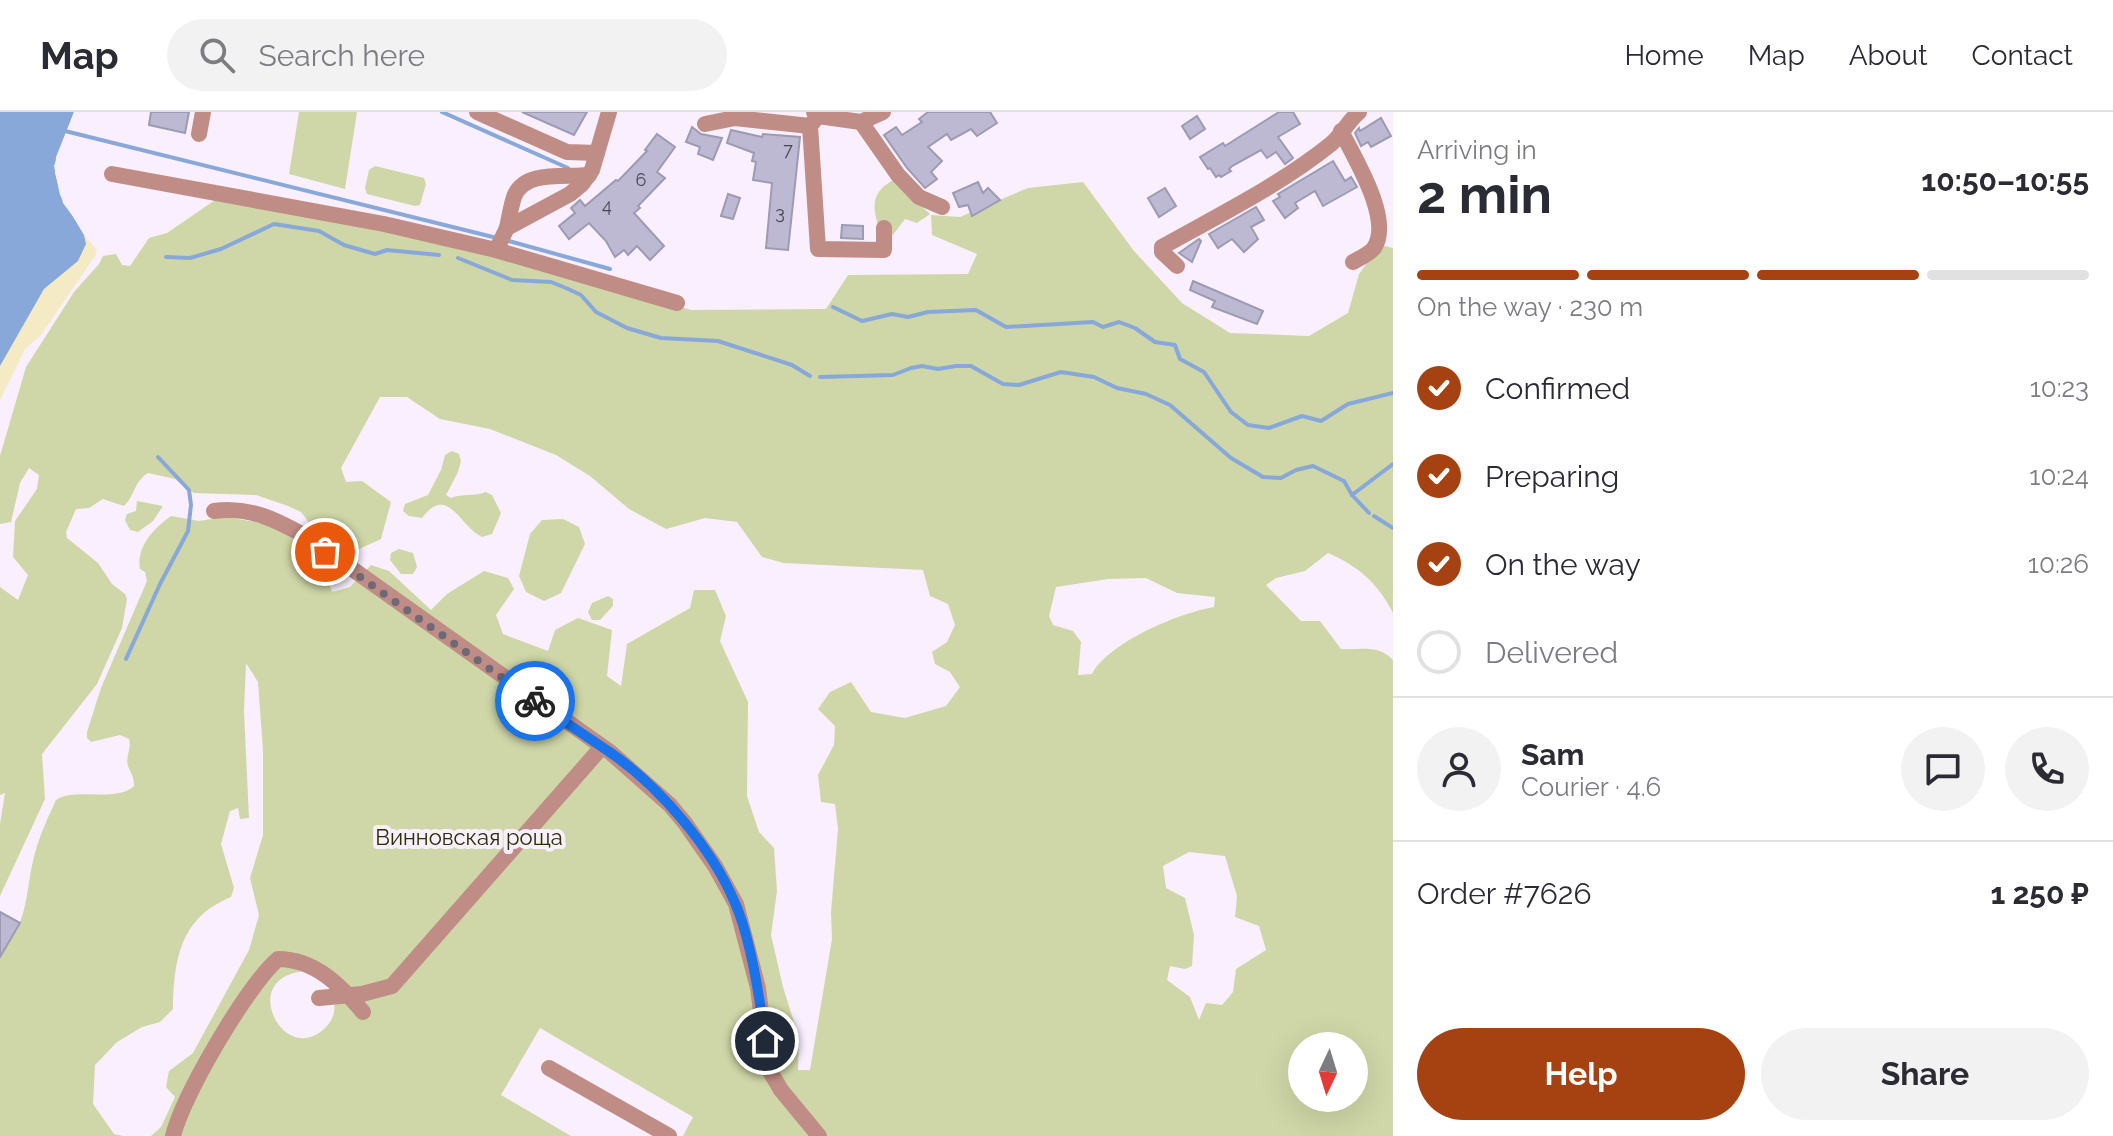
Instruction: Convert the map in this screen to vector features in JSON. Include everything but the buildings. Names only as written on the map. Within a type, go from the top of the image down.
[{"type":"street","points":[[199,134],[203,112]]},
{"type":"street","points":[[477,112],[567,152],[597,153]]},
{"type":"street","points":[[507,228],[570,194],[582,184],[589,175],[609,112]]},
{"type":"street","points":[[705,124],[735,118],[814,118],[861,122],[883,112]]},
{"type":"street","points":[[1177,266],[1162,252],[1162,247],[1286,176],[1334,142],[1359,112]]},
{"type":"street","points":[[814,118],[818,249],[884,250],[884,228]]},
{"type":"street","points":[[861,122],[898,175],[919,197],[942,207]]},
{"type":"street","points":[[1341,131],[1376,206],[1381,226],[1373,250],[1353,262]]},
{"type":"street","points":[[112,174],[384,224],[496,250],[677,303]]},
{"type":"street","points":[[496,250],[521,185],[545,177],[589,175]]},
{"type":"street","points":[[214,511],[243,510],[272,517],[310,539],[617,758],[670,805],[685,823],[736,904],[758,988],[768,1068],[781,1090],[819,1136]]},
{"type":"street","points":[[319,998],[362,994],[392,986],[403,977],[601,748]]},
{"type":"street","points":[[173,1136],[184,1104],[201,1071],[245,1000],[268,967],[278,959],[295,959],[327,976],[363,1012]]},
{"type":"street","points":[[549,1068],[669,1136]]},
{"type":"green space","points":[[299,112],[357,112],[345,189],[289,174]]},
{"type":"green space","points":[[375,166],[424,178],[426,184],[420,205],[367,194],[365,188],[369,170]]},
{"type":"green space","points":[[893,180],[930,214],[917,223],[905,219],[892,236],[880,232],[875,202],[880,191]]},
{"type":"green space","name":"Винновская роща","points":[[1083,182],[1134,251],[1182,303],[1230,333],[1309,336],[1348,313],[1359,274],[1380,245],[1393,248],[1393,613],[1381,593],[1366,577],[1328,553],[1305,571],[1276,578],[1266,585],[1301,621],[1320,621],[1341,649],[1375,650],[1393,660],[1393,1136],[683,1136],[693,1117],[540,1028],[501,1095],[571,1136],[151,1136],[161,1127],[175,1097],[166,1087],[169,1071],[193,1053],[249,950],[259,915],[250,878],[263,835],[263,751],[258,682],[246,663],[244,711],[249,818],[240,819],[238,808],[230,811],[221,844],[234,888],[231,897],[214,906],[190,928],[178,957],[173,1009],[160,1022],[142,1027],[117,1042],[95,1065],[93,1104],[114,1134],[123,1136],[0,1136],[0,951],[10,941],[22,918],[35,853],[56,800],[73,795],[117,794],[134,786],[127,763],[129,739],[120,735],[91,742],[87,732],[101,688],[147,581],[145,572],[140,569],[141,553],[153,532],[171,516],[199,521],[225,517],[269,524],[319,556],[332,592],[350,587],[371,565],[389,571],[431,610],[447,594],[484,571],[508,578],[514,589],[496,615],[503,634],[548,651],[555,630],[578,618],[612,630],[607,676],[621,686],[627,644],[690,608],[694,590],[715,590],[726,616],[720,641],[748,702],[747,796],[759,832],[774,848],[777,891],[771,935],[799,1038],[798,1070],[810,1070],[832,939],[831,912],[838,829],[835,804],[821,802],[818,775],[834,745],[835,726],[818,709],[830,692],[851,682],[871,712],[905,718],[946,706],[960,687],[950,672],[935,664],[932,652],[947,642],[955,625],[948,604],[930,596],[923,570],[784,563],[762,557],[737,522],[705,518],[666,529],[629,509],[590,476],[556,455],[490,429],[440,419],[407,397],[380,397],[341,468],[346,482],[362,481],[391,502],[381,539],[344,556],[328,538],[314,529],[301,512],[288,506],[256,495],[194,493],[175,479],[148,473],[124,506],[103,499],[89,508],[76,509],[66,532],[67,538],[98,563],[112,584],[125,594],[127,599],[122,628],[97,684],[42,754],[45,799],[0,896],[0,824],[5,793],[0,795],[0,587],[18,600],[28,575],[13,557],[15,521],[37,489],[39,475],[29,468],[20,483],[11,522],[0,524],[0,456],[26,367],[74,292],[103,256],[116,254],[122,265],[130,266],[149,238],[167,233],[224,194],[365,214],[691,310],[826,309],[848,275],[968,274],[977,254],[932,235],[931,215],[960,217],[1028,188]],"holes":[[[1146,578],[1177,593],[1215,597],[1214,607],[1164,622],[1113,651],[1092,674],[1078,675],[1081,642],[1073,631],[1053,625],[1049,616],[1056,587],[1108,579]],[[1189,852],[1225,856],[1237,896],[1235,917],[1259,926],[1266,950],[1236,969],[1233,992],[1222,1005],[1206,1003],[1199,1020],[1190,997],[1167,980],[1170,966],[1185,969],[1192,966],[1194,935],[1185,898],[1166,888],[1163,866]],[[306,971],[326,981],[334,1010],[326,1027],[310,1037],[296,1037],[283,1029],[274,1017],[270,1002],[273,988],[285,977]]]},
{"type":"green space","points":[[452,451],[459,454],[461,461],[446,495],[451,498],[486,492],[492,495],[501,513],[492,534],[482,537],[447,506],[431,508],[422,518],[409,516],[403,511],[405,504],[428,495],[445,455]]},
{"type":"green space","points":[[137,501],[163,506],[153,521],[138,532],[130,530],[125,520],[127,514],[136,511]]},
{"type":"green space","points":[[563,519],[579,527],[585,544],[561,593],[544,601],[526,592],[519,576],[530,534],[542,520]]},
{"type":"green space","points":[[399,549],[413,553],[417,567],[413,574],[401,574],[390,560],[391,553]]},
{"type":"green space","points":[[608,596],[613,599],[613,606],[600,620],[592,620],[588,612],[592,603]]},
{"type":"sand","points":[[84,235],[97,250],[95,256],[41,335],[25,349],[0,400],[0,366],[44,289],[86,244]]},
{"type":"water","points":[[0,112],[74,112],[54,166],[60,195],[84,235],[86,244],[78,261],[44,289],[0,366]]},
{"type":"pier","points":[[74,112],[78,113],[60,158],[59,173],[64,194],[89,238],[63,203],[55,173],[56,157]]},
{"type":"waterway","points":[[442,112],[568,168]]},
{"type":"waterway","points":[[65,131],[493,237]]},
{"type":"waterway","points":[[166,257],[190,258],[221,249],[274,224],[319,231],[344,245],[375,254],[387,250],[439,255]]},
{"type":"waterway","points":[[509,241],[610,269]]},
{"type":"waterway","points":[[458,258],[512,280],[551,282],[566,288],[581,295],[596,312],[627,328],[661,338],[718,341],[792,365],[810,376]]},
{"type":"waterway","points":[[833,307],[862,321],[892,314],[908,317],[928,312],[976,310],[1006,327],[1093,322],[1103,327],[1119,322],[1135,328],[1155,342],[1175,345],[1180,359],[1204,372],[1231,412],[1248,425],[1269,428],[1302,416],[1321,421],[1348,404],[1393,393]]},
{"type":"waterway","points":[[820,377],[893,375],[922,366],[938,369],[971,366],[1003,384],[1019,385],[1061,372],[1094,377],[1170,405],[1231,458],[1263,477],[1281,478],[1313,466],[1344,481],[1369,513]]},
{"type":"waterway","points":[[126,659],[188,531],[189,490],[158,457]]},
{"type":"waterway","points":[[1352,495],[1393,464]]},
{"type":"waterway","points":[[1374,516],[1393,528]]},
{"type":"way so far","points":[[325,552],[535,701]]},
{"type":"route","points":[[535,701],[610,752],[670,805],[715,866],[736,904],[758,988],[765,1041]]}]
